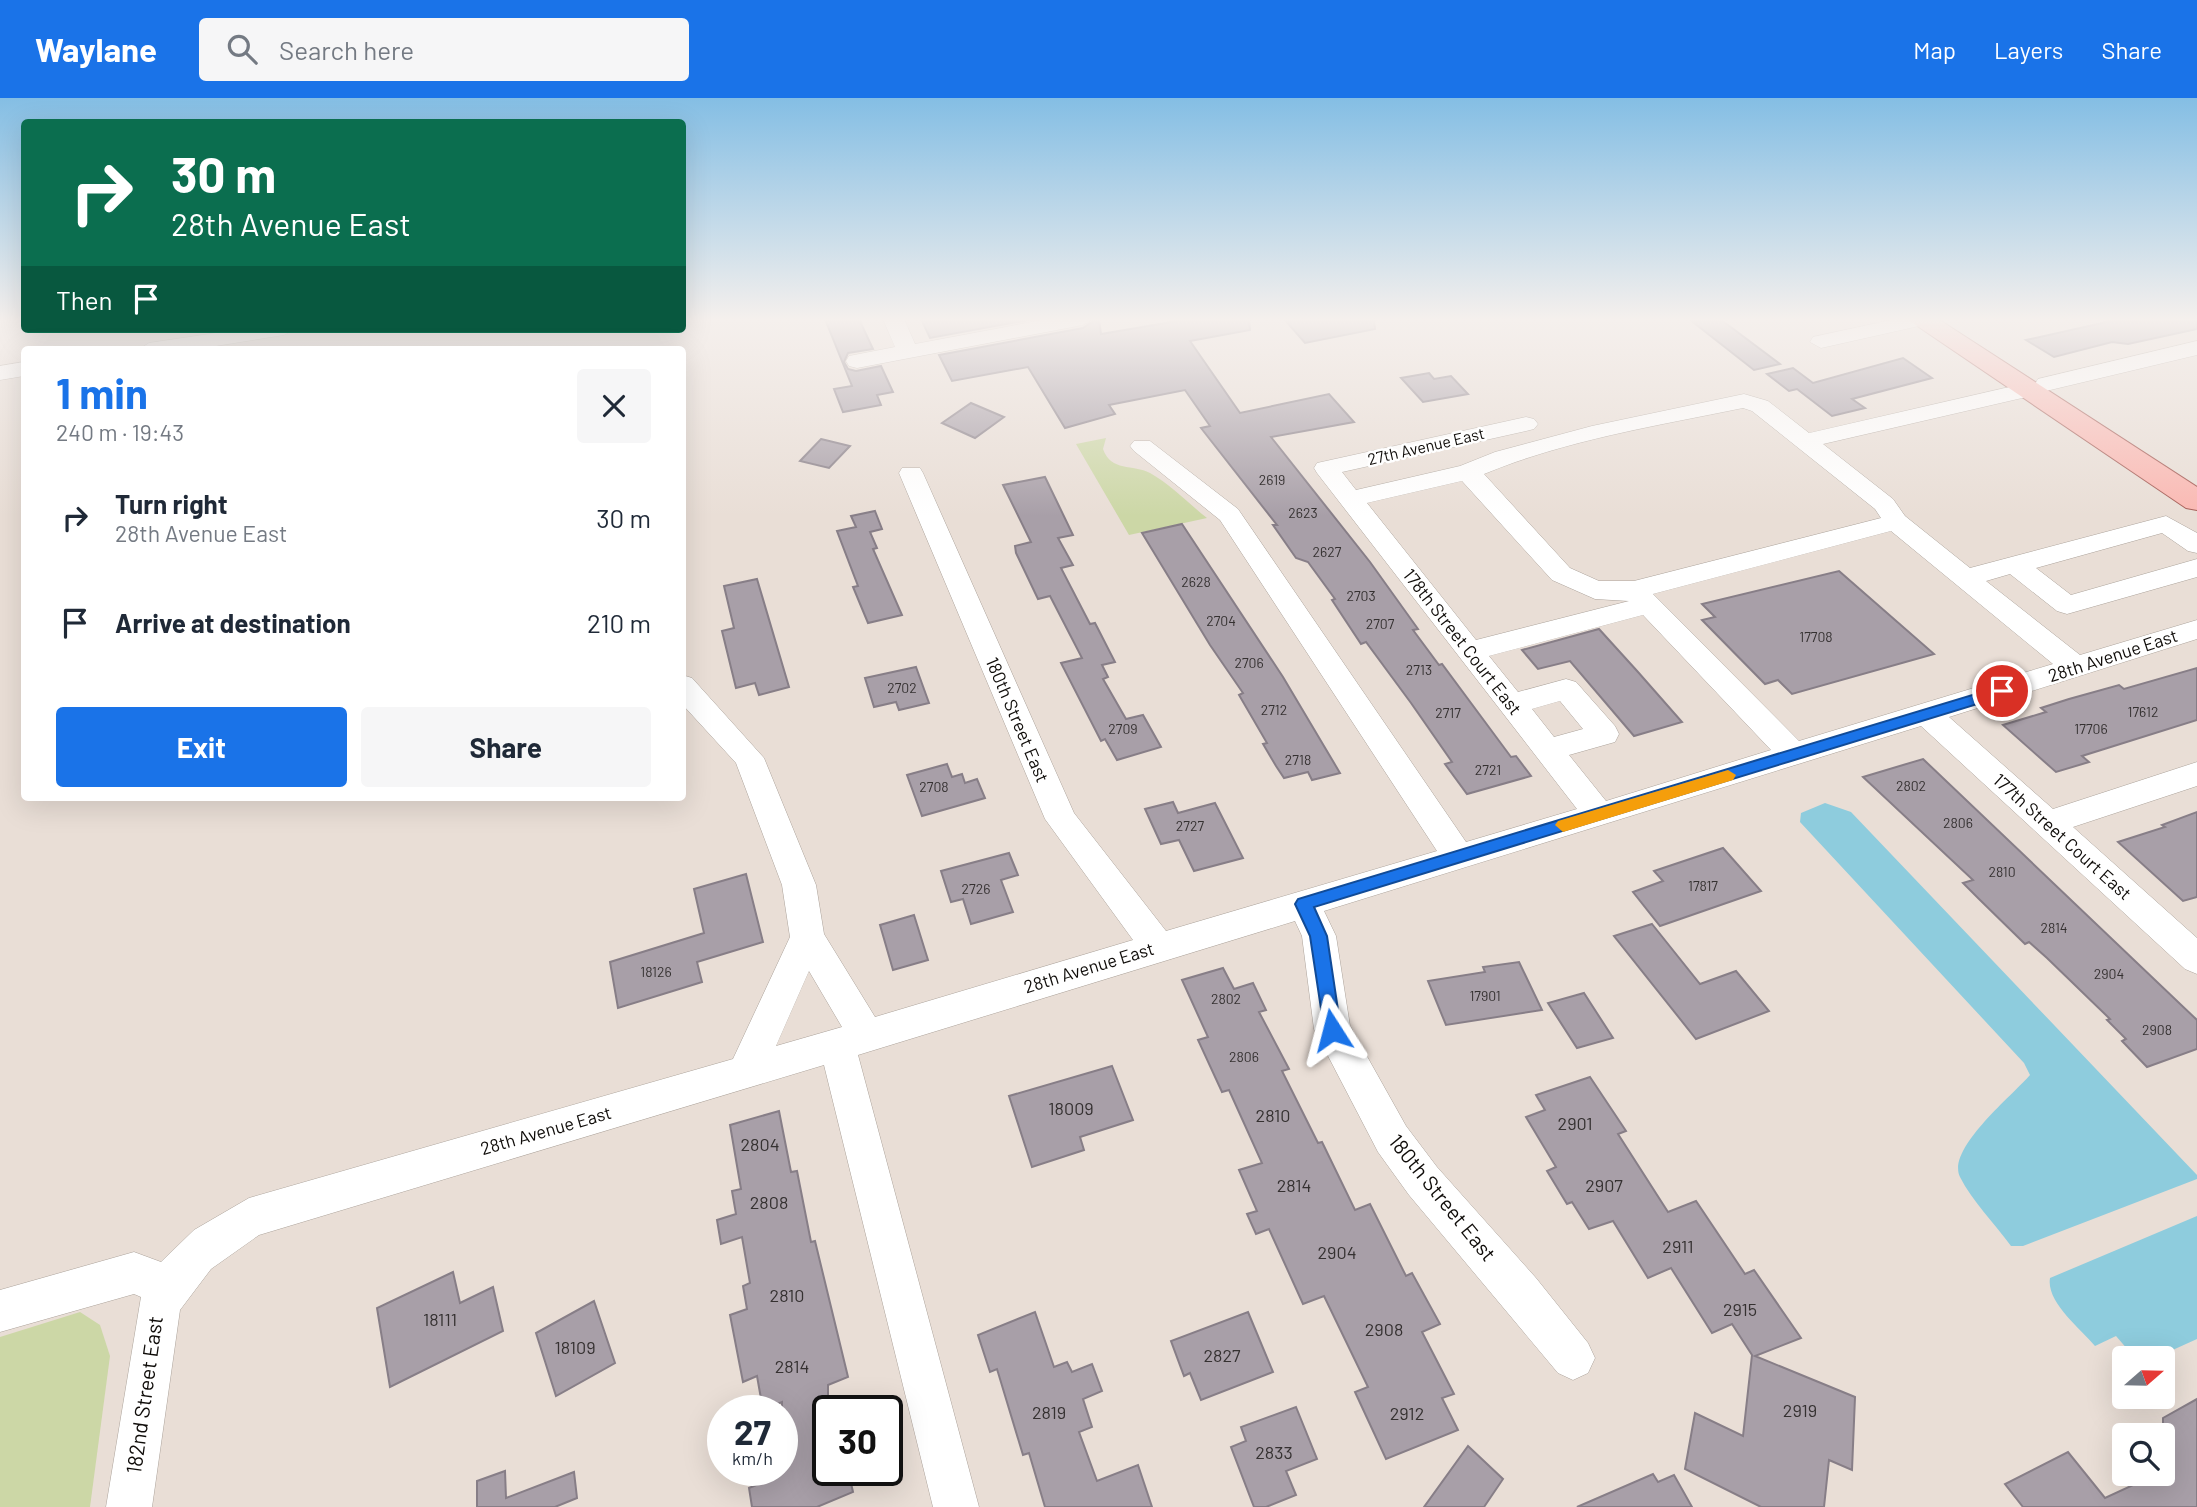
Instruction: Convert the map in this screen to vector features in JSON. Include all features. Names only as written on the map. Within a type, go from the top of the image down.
[{"type":"main road","points":[[2033,385],[2197,481]]},
{"type":"main road","points":[[2034,385],[2197,501]]},
{"type":"street","points":[[1804,441],[2046,385]]},
{"type":"street","points":[[1350,499],[1468,472],[1504,457],[1735,400],[1760,406],[1884,504],[1896,522],[2077,668]]},
{"type":"street","name":"27th Avenue East","points":[[1325,468],[1526,424]]},
{"type":"street","points":[[1142,446],[1229,515],[1458,856]]},
{"type":"street","name":"178th Street Court East","points":[[1325,468],[1599,815]]},
{"type":"street","points":[[1468,472],[1561,574],[1595,590],[1641,598],[1794,755]]},
{"type":"street","name":"180th Street East","points":[[911,473],[1061,819],[1158,947]]},
{"type":"street","points":[[1470,651],[1896,522]]},
{"type":"street","points":[[1965,578],[2166,524],[2197,545]]},
{"type":"street","points":[[2091,544],[2127,570]]},
{"type":"street","points":[[2015,565],[2067,605],[2127,570],[2197,568]]},
{"type":"street","name":"28th Avenue East","points":[[169,1286],[195,1253],[249,1218],[746,1072],[1599,815],[2197,629]]},
{"type":"street","points":[[686,689],[749,758],[799,885],[807,937],[852,1040],[956,1507]]},
{"type":"street","points":[[1512,704],[1566,690],[1604,734],[1547,750]]},
{"type":"street","name":"177th Street Court East","points":[[1927,715],[2197,959]]},
{"type":"street","points":[[2048,823],[2197,774]]},
{"type":"street","name":"180th Street East","points":[[1304,904],[1319,936],[1332,1030],[1392,1139],[1423,1181],[1521,1293],[1573,1358]]},
{"type":"street","points":[[746,1072],[807,937]]},
{"type":"street","points":[[0,1311],[134,1273],[169,1286]]},
{"type":"street","name":"182nd Street East","points":[[129,1507],[150,1348],[159,1305],[169,1286]]},
{"type":"green space","points":[[1106,438],[1103,449],[1111,461],[1150,473],[1207,518],[1129,535],[1076,444]]},
{"type":"green space","points":[[80,1312],[100,1325],[110,1356],[90,1507],[0,1507],[0,1337]]},
{"type":"water","points":[[1825,803],[1851,812],[2197,1175],[2197,1179],[2023,1246],[2011,1246],[1965,1186],[1958,1165],[1963,1152],[1983,1123],[2030,1075],[2024,1063],[1800,822],[1801,813]]},
{"type":"water","points":[[2197,1216],[2197,1339],[2175,1349],[2175,1346],[2125,1346],[2116,1336],[2095,1346],[2053,1296],[2050,1278]]},
{"type":"building","points":[[890,385],[893,392],[877,395],[881,405],[843,412],[834,389]]},
{"type":"building","points":[[1039,385],[1220,385],[1240,413],[1329,394],[1354,422],[1271,437],[1370,562],[1418,629],[1413,630],[1439,665],[1442,664],[1511,757],[1516,756],[1531,776],[1467,794],[1445,764],[1452,762],[1411,703],[1366,642],[1361,644],[1332,600],[1335,599],[1308,562],[1296,558],[1273,525],[1277,525],[1201,428],[1210,426],[1185,390],[1109,405],[1115,414],[1065,428]]},
{"type":"building","points":[[1407,385],[1459,385],[1468,394],[1423,402]]},
{"type":"building","points":[[1781,385],[1906,385],[1852,399],[1865,408],[1832,416],[1797,389],[1789,391]]},
{"type":"building","points":[[971,403],[1004,417],[975,438],[942,423]]},
{"type":"building","points":[[821,439],[850,446],[829,468],[800,461]]},
{"type":"building","points":[[1045,477],[1073,535],[1058,538],[1073,565],[1061,568],[1090,624],[1095,623],[1115,662],[1102,665],[1108,677],[1103,679],[1126,719],[1143,715],[1161,747],[1117,760],[1105,739],[1101,741],[1061,663],[1082,658],[1050,596],[1038,599],[1016,553],[1015,546],[1031,542],[1003,485]]},
{"type":"building","points":[[875,511],[882,529],[870,532],[877,548],[873,549],[902,615],[868,623],[853,587],[858,586],[837,531],[856,527],[851,516]]},
{"type":"building","points":[[1182,524],[1283,677],[1340,773],[1312,780],[1308,772],[1284,778],[1276,766],[1263,744],[1267,743],[1239,695],[1243,693],[1210,645],[1142,533]]},
{"type":"building","points":[[1839,571],[1934,654],[1792,694],[1778,680],[1765,684],[1702,620],[1715,617],[1702,604]]},
{"type":"building","points":[[757,579],[789,687],[759,695],[755,683],[736,688],[722,631],[734,628],[724,586]]},
{"type":"building","points":[[1599,629],[1682,722],[1634,736],[1570,661],[1538,669],[1522,650]]},
{"type":"building","points":[[916,667],[929,703],[899,710],[896,702],[874,707],[865,678]]},
{"type":"building","points":[[2197,668],[2197,720],[2082,756],[2089,762],[2056,772],[2003,725],[2046,712],[2041,708],[2069,699],[2119,685],[2124,689]]},
{"type":"building","points":[[1923,759],[2197,1020],[2197,1049],[2147,1067],[2122,1041],[2126,1039],[2107,1020],[2110,1019],[2047,958],[2029,942],[2025,944],[1979,899],[1963,883],[1973,880],[1863,777]]},
{"type":"building","points":[[947,764],[952,777],[962,774],[965,783],[977,779],[985,798],[922,816],[907,775]]},
{"type":"building","points":[[1173,802],[1178,813],[1215,803],[1243,858],[1194,871],[1179,840],[1161,844],[1145,809]]},
{"type":"building","points":[[2197,812],[2197,897],[2183,901],[2118,842],[2165,827],[2162,825]]},
{"type":"building","points":[[1723,848],[1761,891],[1660,926],[1633,892],[1663,881],[1654,871]]},
{"type":"building","points":[[1009,853],[1018,875],[1001,880],[1013,912],[971,924],[963,899],[951,902],[941,871]]},
{"type":"building","points":[[746,874],[763,942],[697,962],[702,982],[618,1008],[610,962],[704,933],[694,889]]},
{"type":"building","points":[[914,915],[928,960],[893,970],[880,925]]},
{"type":"building","points":[[1652,924],[1700,984],[1736,971],[1769,1011],[1696,1039],[1614,936]]},
{"type":"building","points":[[1519,962],[1542,1010],[1446,1025],[1428,981],[1485,972],[1483,967]]},
{"type":"building","points":[[1223,968],[1234,989],[1253,983],[1266,1010],[1259,1012],[1289,1069],[1282,1071],[1318,1143],[1322,1142],[1355,1210],[1370,1204],[1406,1276],[1412,1273],[1440,1324],[1422,1332],[1454,1394],[1442,1398],[1458,1430],[1386,1459],[1355,1392],[1368,1387],[1324,1296],[1303,1304],[1269,1229],[1256,1234],[1247,1214],[1257,1211],[1239,1170],[1262,1163],[1229,1090],[1222,1092],[1198,1040],[1208,1037],[1182,980]]},
{"type":"building","points":[[1584,993],[1613,1038],[1577,1048],[1548,1003]]},
{"type":"building","points":[[1112,1066],[1133,1120],[1080,1137],[1084,1150],[1032,1167],[1009,1096]]},
{"type":"building","points":[[1590,1077],[1626,1131],[1618,1134],[1668,1212],[1696,1201],[1745,1274],[1754,1270],[1801,1338],[1755,1356],[1855,1397],[1852,1470],[1829,1460],[1824,1507],[1761,1507],[1685,1469],[1695,1413],[1743,1436],[1752,1355],[1732,1324],[1712,1333],[1671,1268],[1648,1278],[1613,1221],[1589,1229],[1572,1202],[1567,1204],[1547,1171],[1556,1167],[1526,1117],[1545,1110],[1536,1095]]},
{"type":"building","points":[[779,1111],[791,1172],[797,1171],[811,1242],[815,1241],[848,1377],[828,1385],[828,1395],[812,1395],[812,1486],[852,1486],[853,1492],[817,1507],[752,1507],[749,1488],[798,1486],[798,1395],[760,1395],[757,1376],[743,1382],[730,1315],[747,1309],[743,1286],[750,1283],[742,1237],[721,1244],[717,1220],[736,1214],[732,1191],[741,1189],[730,1125]]},
{"type":"building","points":[[453,1272],[460,1303],[493,1287],[503,1331],[390,1387],[377,1308]]},
{"type":"building","points":[[594,1301],[615,1363],[556,1396],[536,1333]]},
{"type":"building","points":[[1035,1312],[1054,1367],[1067,1362],[1072,1372],[1092,1364],[1102,1391],[1083,1399],[1092,1427],[1079,1432],[1097,1481],[1138,1465],[1152,1507],[1045,1507],[1029,1453],[1023,1455],[997,1369],[990,1372],[978,1335]]},
{"type":"building","points":[[1248,1312],[1273,1372],[1201,1400],[1190,1373],[1184,1376],[1171,1341]]},
{"type":"building","points":[[2197,1399],[2197,1507],[2023,1507],[2005,1484],[2068,1452],[2105,1498],[2131,1486],[2175,1486],[2175,1423],[2163,1423],[2163,1418]]},
{"type":"building","points":[[1296,1407],[1317,1459],[1286,1471],[1296,1495],[1266,1507],[1254,1507],[1231,1447],[1246,1441],[1241,1427]]},
{"type":"building","points":[[1468,1446],[1503,1479],[1484,1507],[1424,1507]]},
{"type":"building","points":[[505,1471],[506,1498],[574,1472],[577,1498],[555,1507],[477,1507],[477,1481]]},
{"type":"building","points":[[1653,1474],[1658,1482],[1674,1475],[1692,1507],[1577,1507]]},
{"type":"slow traffic","points":[[1563,825],[1728,775]]},
{"type":"route","points":[[1332,1030],[1319,936],[1304,904],[2002,691]]}]
